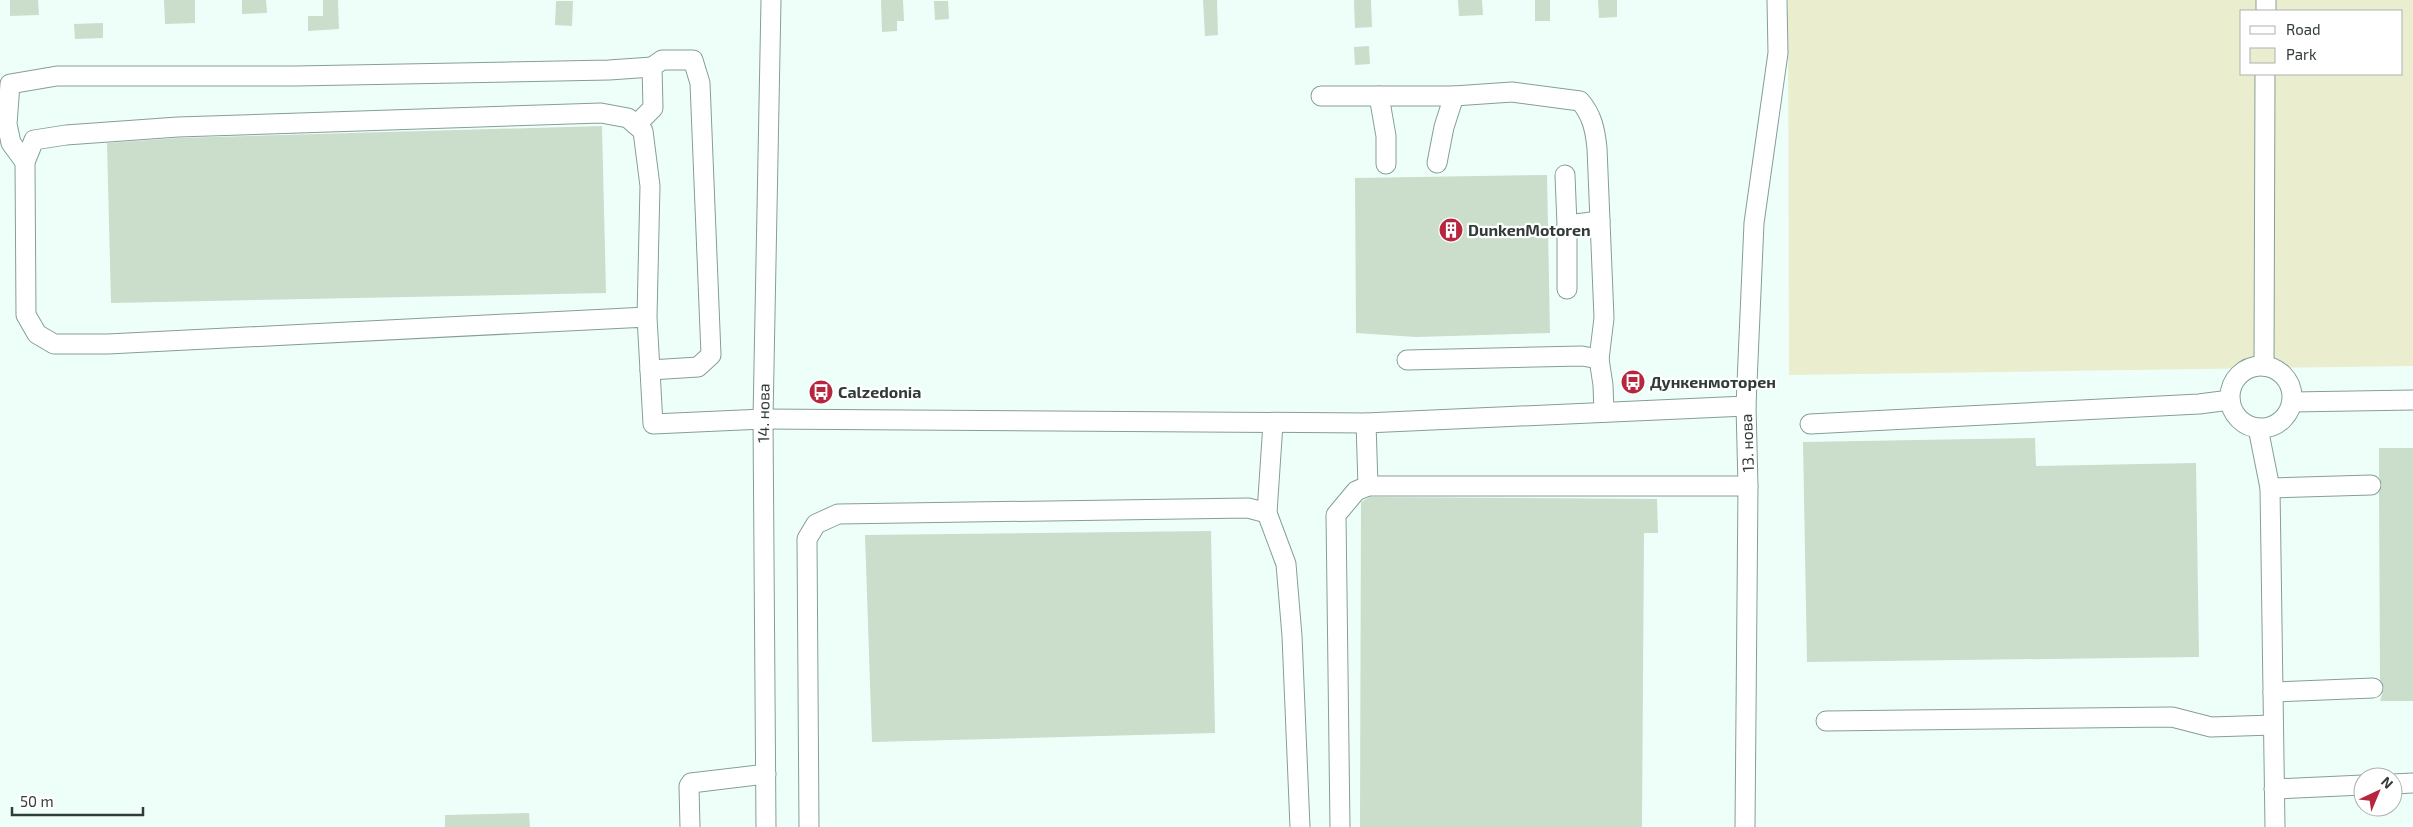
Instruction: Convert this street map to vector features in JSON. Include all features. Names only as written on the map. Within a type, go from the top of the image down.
[{"type":"lane","name":"14. нова","points":[[766,827],[763,419],[772,0]]},
{"type":"lane","name":"13. нова","points":[[1745,827],[1748,486],[1746,406],[1754,223],[1778,53],[1777,0]]},
{"type":"lane","points":[[25,162],[11,143],[6,124],[10,84],[57,76],[321,76],[609,70],[652,67],[662,60],[693,60],[697,67],[700,83],[711,354],[698,366],[650,370]]},
{"type":"lane","points":[[636,125],[654,108],[652,67]]},
{"type":"lane","points":[[2264,366],[2265,75]]},
{"type":"lane","points":[[1321,96],[1454,96],[1512,92],[1580,101],[1588,111],[1595,128],[1604,318],[1599,359],[1603,385],[1604,412]]},
{"type":"lane","points":[[1380,96],[1386,136],[1386,164]]},
{"type":"lane","points":[[1437,163],[1444,127],[1454,96]]},
{"type":"lane","points":[[647,317],[108,344],[54,344],[36,334],[26,315],[25,162],[34,140],[66,134],[178,126],[602,113],[628,118],[642,132],[650,186],[647,317],[652,424],[763,419],[1366,423],[1746,406]]},
{"type":"lane","points":[[1565,175],[1567,289]]},
{"type":"lane","points":[[1567,225],[1600,221]]},
{"type":"lane","points":[[1407,360],[1582,356],[1599,359]]},
{"type":"lane","points":[[2264,366],[2274,369],[2286,378],[2292,392],[2292,402],[2289,411],[2276,425],[2258,428],[2242,422],[2232,408],[2230,391],[2239,375],[2255,367],[2264,366]]},
{"type":"lane","points":[[1810,424],[2199,404],[2230,400]]},
{"type":"lane","points":[[2292,402],[2413,400]]},
{"type":"lane","points":[[1273,423],[1267,513],[1286,564],[1292,636],[1300,827]]},
{"type":"lane","points":[[1366,423],[1368,486]]},
{"type":"lane","points":[[2258,428],[2270,488],[2275,827]]},
{"type":"lane","points":[[2270,488],[2371,485]]},
{"type":"lane","points":[[1340,827],[1336,515],[1356,491],[1368,486],[1748,486]]},
{"type":"lane","points":[[809,827],[808,539],[816,524],[838,514],[1248,508],[1267,513]]},
{"type":"lane","points":[[2273,692],[2373,688]]},
{"type":"lane","points":[[1826,721],[2172,716],[2211,728],[2273,725]]},
{"type":"lane","points":[[690,827],[689,786],[692,783],[766,774]]},
{"type":"lane","points":[[2274,789],[2353,785]]},
{"type":"green space","points":[[1788,0],[2413,0],[2413,366],[1789,375]]},
{"type":"building","points":[[10,0],[38,0],[39,15],[10,16]]},
{"type":"building","points":[[164,0],[195,0],[195,23],[165,24]]},
{"type":"building","points":[[242,0],[266,0],[267,13],[242,14]]},
{"type":"building","points":[[323,0],[338,0],[339,29],[308,31],[308,16],[323,16]]},
{"type":"building","points":[[881,0],[903,0],[904,21],[897,21],[897,31],[882,32]]},
{"type":"building","points":[[1203,0],[1217,0],[1218,35],[1205,36]]},
{"type":"building","points":[[1354,0],[1371,0],[1372,27],[1355,28]]},
{"type":"building","points":[[1458,0],[1482,0],[1483,15],[1459,16]]},
{"type":"building","points":[[1535,0],[1550,0],[1550,21],[1535,21]]},
{"type":"building","points":[[1598,0],[1617,0],[1617,17],[1599,18]]},
{"type":"building","points":[[556,1],[573,1],[572,26],[555,25]]},
{"type":"building","points":[[934,1],[948,1],[949,19],[935,20]]},
{"type":"building","points":[[103,23],[103,38],[75,39],[74,24]]},
{"type":"building","points":[[1369,46],[1370,64],[1355,65],[1354,47]]},
{"type":"building","points":[[602,126],[606,293],[111,303],[107,143],[179,138]]},
{"type":"building","name":"DunkenMotoren","points":[[1547,175],[1550,333],[1416,337],[1356,333],[1355,178]]},
{"type":"building","points":[[2035,438],[2036,466],[2196,463],[2199,657],[1807,662],[1803,442]]},
{"type":"building","points":[[2379,448],[2413,448],[2413,701],[2380,701],[2384,688],[2380,680],[2379,492],[2382,485],[2379,477]]},
{"type":"building","points":[[1370,497],[1657,499],[1658,533],[1644,533],[1642,827],[1360,827],[1361,502]]},
{"type":"building","points":[[1211,531],[1215,733],[872,742],[865,535]]},
{"type":"building","points":[[529,813],[530,827],[445,827],[445,815]]},
{"type":"place","name":"DunkenMotoren","points":[[1451,230]]},
{"type":"place","name":"Дункенмоторен","points":[[1633,382]]},
{"type":"place","name":"Calzedonia","points":[[821,392]]}]
